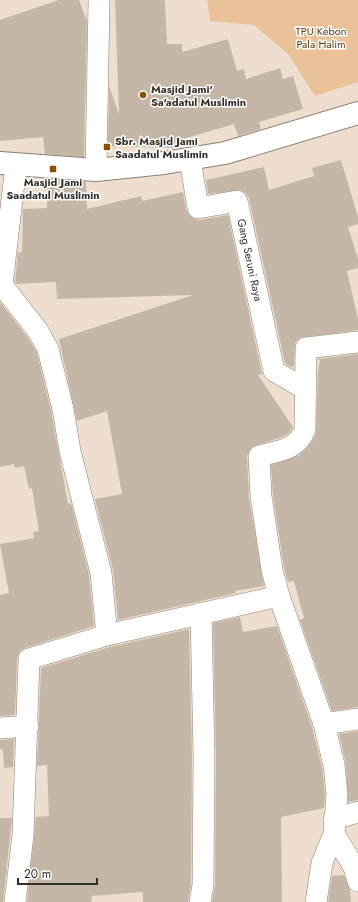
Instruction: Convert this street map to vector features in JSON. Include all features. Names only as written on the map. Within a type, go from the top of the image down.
[{"type":"street","points":[[96,170],[99,0]]},
{"type":"street","points":[[107,635],[101,573],[72,458],[63,410],[48,349],[38,331],[1,286],[8,164],[96,170],[190,159],[226,153],[358,113]]},
{"type":"street","name":"Gang Seruni Raya","points":[[190,159],[198,208],[237,200],[274,371],[305,389]]},
{"type":"street","points":[[316,902],[322,863],[334,826],[337,794],[334,765],[324,724],[279,596],[272,570],[261,496],[259,456],[288,448],[302,439],[305,429],[306,348],[358,342]]},
{"type":"street","points":[[15,902],[23,835],[28,726],[27,675],[29,659],[107,635],[279,596]]},
{"type":"street","points":[[200,902],[203,885],[204,756],[201,613]]},
{"type":"street","points":[[324,724],[358,718]]},
{"type":"street","points":[[0,728],[28,726]]},
{"type":"street","points":[[334,826],[358,812]]},
{"type":"street","points":[[334,826],[354,867],[358,881]]},
{"type":"green space","name":"TPU Kebon Pala Halim","points":[[207,0],[358,0],[358,82],[315,96],[288,54],[254,25],[210,21]]},
{"type":"building","points":[[59,0],[79,0],[87,21],[84,157],[45,154],[43,137],[0,141],[0,20]]},
{"type":"building","points":[[115,0],[165,0],[167,44],[182,44],[182,52],[228,39],[237,71],[244,69],[246,79],[280,68],[283,79],[293,76],[303,109],[259,122],[261,129],[238,136],[234,124],[180,140],[180,148],[108,146],[109,86],[119,114]]},
{"type":"building","points":[[341,160],[358,217],[358,224],[348,227],[358,259],[358,268],[347,271],[358,319],[358,330],[300,338],[295,343],[294,366],[291,367],[285,363],[249,198],[246,193],[241,190],[208,194],[206,180],[264,167],[269,190],[314,176],[312,168]]},
{"type":"building","points":[[47,179],[86,182],[87,209],[141,196],[142,201],[183,192],[186,210],[194,219],[200,220],[228,215],[262,374],[258,375],[293,427],[289,433],[282,437],[252,447],[247,456],[249,498],[264,586],[235,591],[236,593],[118,620],[113,570],[95,499],[122,494],[107,411],[77,421],[59,339],[193,295],[57,299],[56,282],[16,284],[18,253],[22,252],[23,209],[47,208]]},
{"type":"building","points":[[0,302],[28,338],[37,353],[51,411],[68,504],[71,503],[89,575],[94,626],[25,648],[20,651],[17,659],[15,715],[0,716],[0,595],[9,593],[0,544],[34,538],[33,532],[39,531],[32,488],[29,489],[24,466],[15,468],[14,464],[0,467]]},
{"type":"building","points":[[358,354],[358,707],[332,711],[300,620],[304,618],[294,581],[288,582],[284,568],[273,495],[271,465],[300,455],[311,443],[316,434],[318,371],[320,360],[318,359]]},
{"type":"building","points":[[240,617],[243,632],[277,626],[312,727],[322,767],[325,794],[324,808],[281,817],[282,902],[212,902],[215,885],[216,756],[213,623]]},
{"type":"building","points":[[189,629],[192,756],[191,884],[188,902],[143,902],[143,892],[92,896],[91,902],[27,902],[36,817],[49,816],[47,765],[37,766],[41,668],[110,647]]},
{"type":"building","points":[[358,731],[358,800],[348,802],[346,764],[339,734]]},
{"type":"building","points":[[14,739],[13,767],[4,768],[3,749],[0,749],[0,740]]},
{"type":"building","points":[[0,818],[12,818],[3,902],[0,902]]},
{"type":"building","points":[[344,875],[350,890],[351,902],[328,902],[332,876]]},
{"type":"place","name":"Masjid Jami' Sa'adatul Muslimin","points":[[143,95]]},
{"type":"place","name":"Sbr. Masjid Jami Saadatul Muslimin","points":[[107,147]]},
{"type":"place","name":"Masjid Jami Saadatul Muslimin","points":[[53,169]]}]
